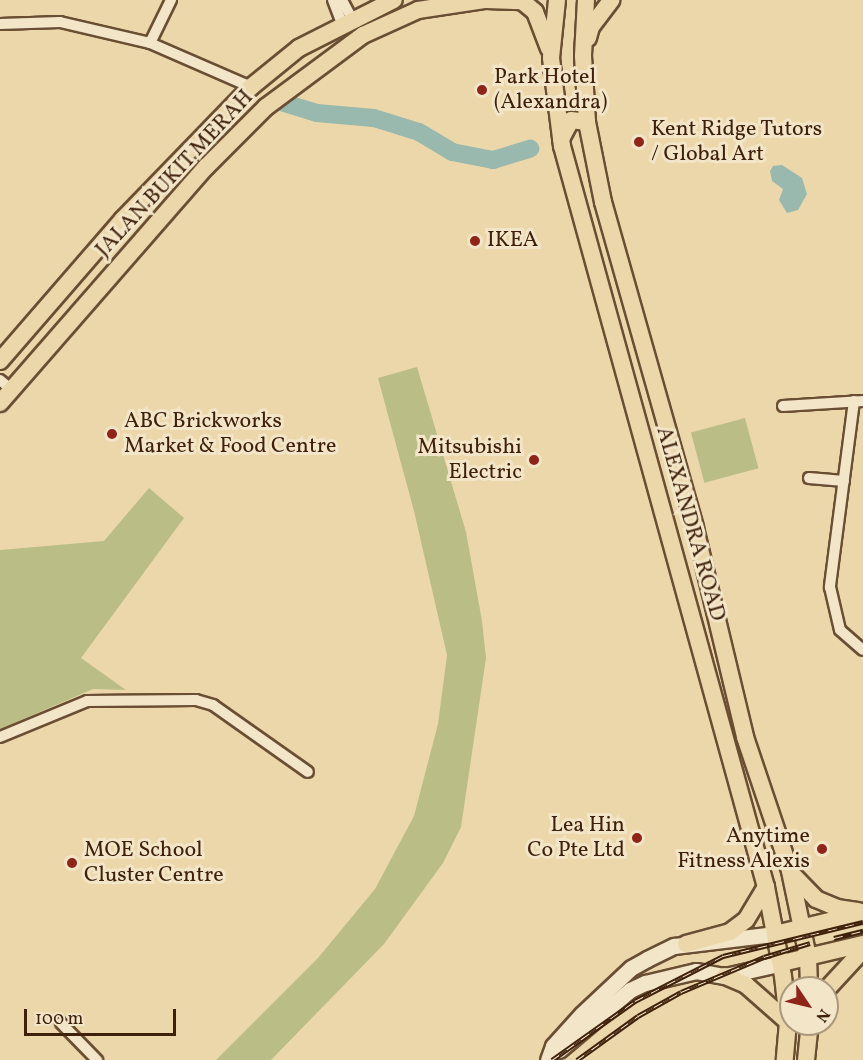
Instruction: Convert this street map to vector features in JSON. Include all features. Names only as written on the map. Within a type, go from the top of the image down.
[{"type":"main road","name":"JALAN BUKIT MERAH","points":[[0,362],[165,174],[251,87],[299,48],[347,21],[394,0]]},
{"type":"main road","name":"JALAN BUKIT MERAH","points":[[0,403],[6,385],[266,106],[363,35],[418,10],[485,0],[522,1],[535,12],[551,58]]},
{"type":"main road","name":"ALEXANDRA ROAD","points":[[557,0],[551,58],[561,139],[580,222],[689,597],[725,744],[766,887],[783,976]]},
{"type":"main road","name":"ALEXANDRA ROAD","points":[[586,0],[583,56],[587,122],[613,242],[695,528],[745,737],[790,871],[808,957],[809,976]]},
{"type":"main road","points":[[583,56],[591,27],[611,0]]},
{"type":"main road","points":[[561,139],[571,120],[587,122]]},
{"type":"main road","points":[[165,174],[184,192]]},
{"type":"main road","points":[[725,744],[738,752],[745,737]]},
{"type":"main road","points":[[790,871],[816,898],[837,908],[863,912]]},
{"type":"main road","points":[[687,944],[730,932],[746,920],[766,887]]},
{"type":"main road","points":[[775,934],[863,912]]},
{"type":"main road","points":[[782,963],[863,944]]},
{"type":"main road","points":[[839,976],[863,950]]},
{"type":"main road","points":[[725,976],[746,985],[779,1014]]},
{"type":"main road","name":"ALEXANDRA ROAD","points":[[785,1060],[787,1036]]},
{"type":"main road","points":[[806,1060],[809,1036]]},
{"type":"street","points":[[150,43],[171,0]]},
{"type":"street","points":[[333,0],[347,21]]},
{"type":"street","points":[[342,0],[347,21]]},
{"type":"street","points":[[0,24],[60,22],[150,43],[251,87]]},
{"type":"street","points":[[783,406],[859,401],[844,481],[830,592],[840,630],[863,650]]},
{"type":"street","points":[[809,478],[844,481]]},
{"type":"street","points":[[0,737],[87,701],[196,700],[213,705],[308,772]]},
{"type":"street","points":[[548,1060],[553,1046],[631,968],[666,949],[687,944],[775,934]]},
{"type":"street","points":[[548,1060],[630,990],[645,983],[696,971],[725,976],[782,963]]},
{"type":"street","points":[[61,1023],[98,1060]]},
{"type":"green space","points":[[417,367],[466,532],[482,621],[486,658],[461,827],[443,863],[384,944],[271,1060],[216,1060],[318,958],[375,889],[414,816],[438,724],[447,655],[414,511],[378,378]]},
{"type":"green space","points":[[745,418],[758,468],[704,483],[691,432]]},
{"type":"green space","points":[[149,488],[184,518],[81,658],[126,690],[93,689],[0,729],[0,550],[104,541]]},
{"type":"water","points":[[782,165],[802,178],[807,194],[798,210],[787,213],[779,200],[783,189],[772,181],[770,171],[773,166]]},
{"type":"waterway","points":[[284,103],[317,113],[374,118],[419,132],[452,152],[493,160],[530,149]]},
{"type":"railway","points":[[552,1060],[635,1001],[723,956],[863,922]]},
{"type":"railway","points":[[834,938],[863,931]]},
{"type":"railway","points":[[577,1060],[638,1016],[681,992],[764,957],[810,943]]},
{"type":"place","name":"Park Hotel (Alexandra)","points":[[482,90]]},
{"type":"place","name":"Kent Ridge Tutors / Global Art","points":[[639,142]]},
{"type":"place","name":"IKEA","points":[[475,241]]},
{"type":"place","name":"ABC Brickworks Market & Food Centre","points":[[112,434]]},
{"type":"place","name":"Mitsubishi Electric","points":[[534,460]]},
{"type":"place","name":"Lea Hin Co Pte Ltd","points":[[637,838]]},
{"type":"place","name":"Anytime Fitness Alexis","points":[[822,849]]},
{"type":"place","name":"MOE School Cluster Centre","points":[[72,863]]}]
